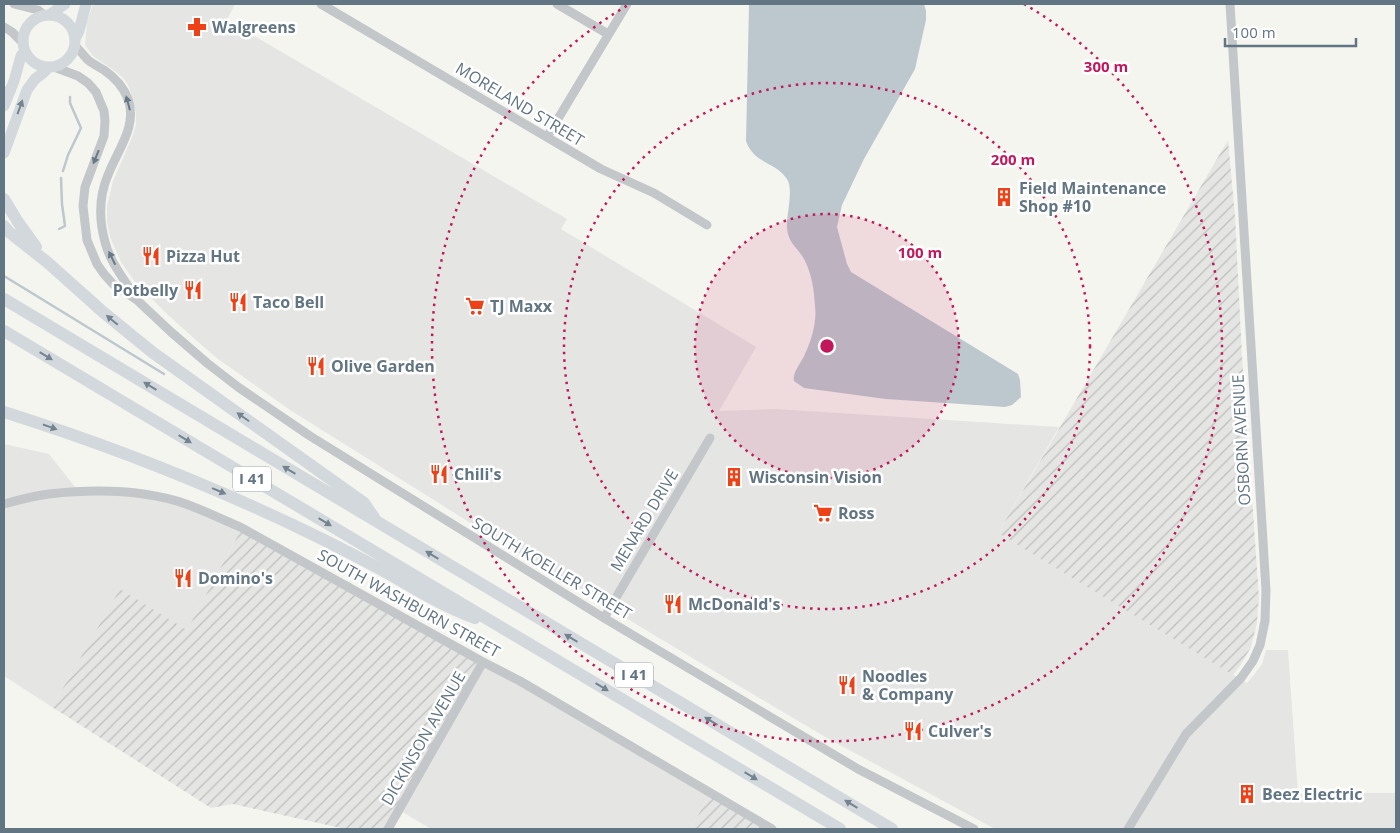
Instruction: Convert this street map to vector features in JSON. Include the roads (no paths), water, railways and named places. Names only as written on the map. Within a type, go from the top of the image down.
[{"type":"highway","points":[[4,199],[47,262]]},
{"type":"highway","points":[[4,226],[152,352],[364,503],[376,522]]},
{"type":"highway","name":"I 41","points":[[4,299],[892,829]]},
{"type":"highway","name":"I 41","points":[[4,331],[840,829]]},
{"type":"highway","points":[[4,412],[136,458],[222,492],[320,538],[384,571],[454,611],[500,626]]},
{"type":"main road","points":[[4,106],[24,47],[24,34],[28,25],[35,19],[65,4]]},
{"type":"main road","points":[[24,47],[29,58],[41,66],[51,67],[68,60],[80,31],[86,4]]},
{"type":"main road","points":[[46,15],[58,16],[67,22],[73,29],[75,42]]},
{"type":"main road","points":[[4,153],[27,90],[35,79],[51,67]]},
{"type":"street","points":[[14,4],[38,10],[46,15]]},
{"type":"street","name":"MORELAND STREET","points":[[321,4],[612,175],[654,193],[707,224]]},
{"type":"street","points":[[558,4],[608,34]]},
{"type":"street","points":[[547,137],[627,4]]},
{"type":"street","name":"OSBORN AVENUE","points":[[1128,829],[1186,734],[1241,678],[1253,661],[1260,645],[1265,621],[1266,590],[1230,4]]},
{"type":"street","points":[[4,27],[12,32],[24,47]]},
{"type":"street","name":"SOUTH KOELLER STREET","points":[[75,42],[89,60],[116,80],[128,99],[130,117],[128,128],[103,190],[101,216],[105,244],[110,256],[137,300]]},
{"type":"street","name":"SOUTH KOELLER STREET","points":[[51,67],[69,71],[88,83],[96,92],[102,105],[105,121],[104,136],[83,196],[83,216],[87,240],[97,264],[113,284],[137,300],[170,332],[207,363],[276,414],[604,618],[858,769],[974,829]]},
{"type":"street","name":"MENARD DRIVE","points":[[604,618],[710,438]]},
{"type":"street","name":"SOUTH WASHBURN STREET","points":[[4,504],[47,494],[98,491],[126,492],[184,503],[210,513],[242,528],[520,681],[772,829]]},
{"type":"street","name":"DICKINSON AVENUE","points":[[388,829],[483,662]]},
{"type":"waterway","points":[[63,171],[68,155],[81,128],[70,103],[70,97]]},
{"type":"waterway","points":[[59,229],[65,226],[61,178]]},
{"type":"waterway","points":[[4,276],[164,374]]},
{"type":"place","name":"Walgreens","points":[[197,27]]},
{"type":"place","name":"Field Maintenance Shop #10","points":[[1004,197]]},
{"type":"place","name":"Pizza Hut","points":[[151,256]]},
{"type":"place","name":"Potbelly","points":[[193,290]]},
{"type":"place","name":"Taco Bell","points":[[238,302]]},
{"type":"place","name":"TJ Maxx","points":[[475,306]]},
{"type":"place","name":"Olive Garden","points":[[316,366]]},
{"type":"place","name":"Chili's","points":[[439,474]]},
{"type":"place","name":"Wisconsin Vision","points":[[734,477]]},
{"type":"place","name":"Ross","points":[[823,513]]},
{"type":"place","name":"Domino's","points":[[183,578]]},
{"type":"place","name":"McDonald's","points":[[673,604]]},
{"type":"place","name":"Noodles & Company","points":[[847,685]]},
{"type":"place","name":"Culver's","points":[[913,731]]},
{"type":"place","name":"Beez Electric","points":[[1247,794]]}]
